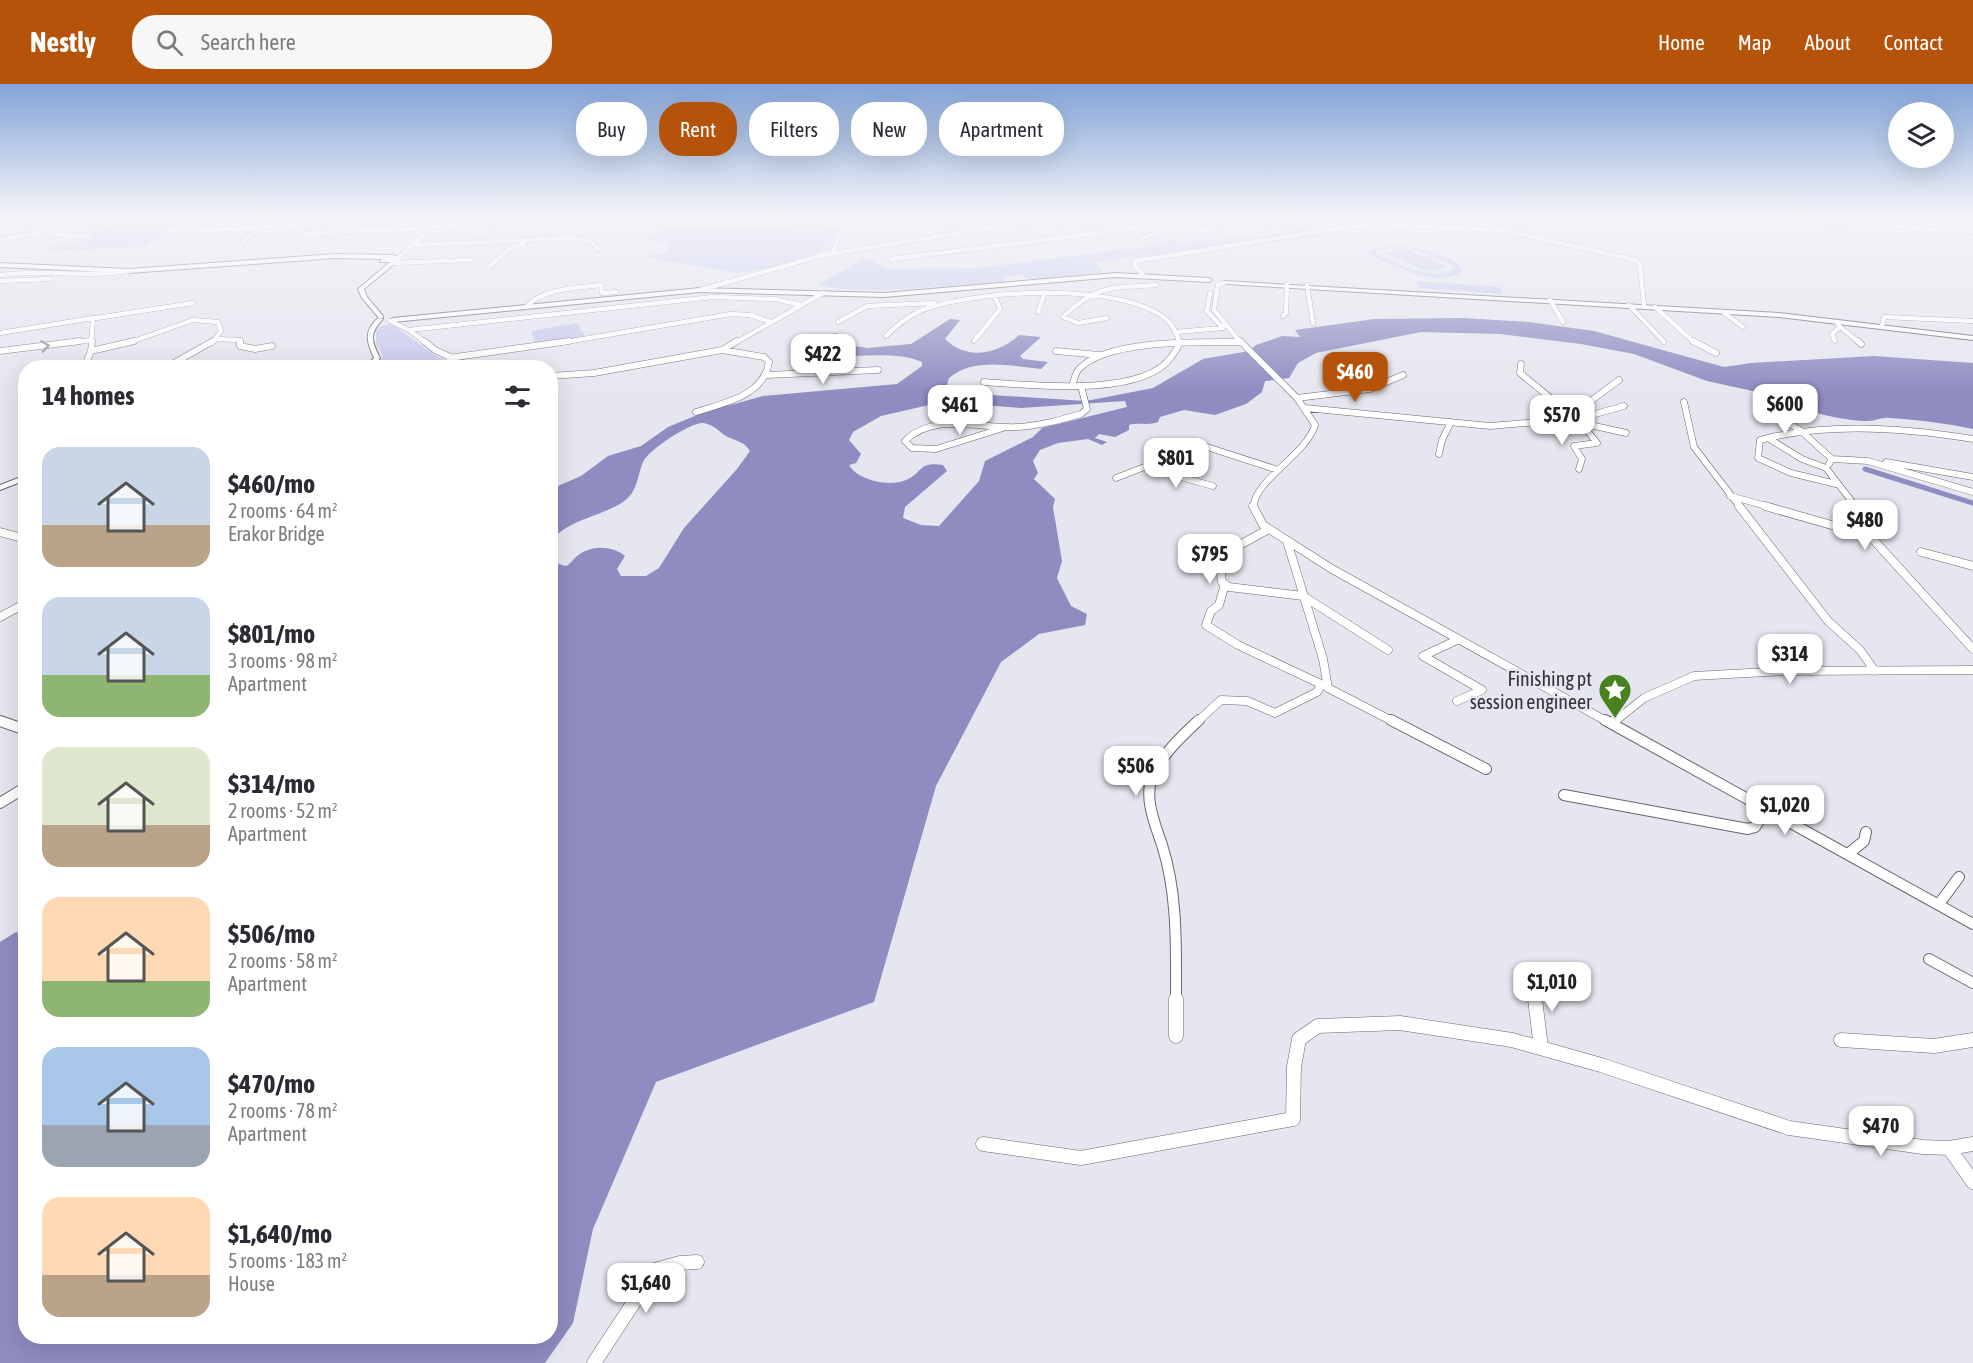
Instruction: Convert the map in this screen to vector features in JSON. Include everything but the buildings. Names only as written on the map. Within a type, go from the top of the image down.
[{"type":"main road","points":[[373,276],[361,289],[373,308],[391,319],[438,315]]},
{"type":"main road","points":[[373,308],[391,319],[700,290],[890,295],[1133,276]]},
{"type":"main road","points":[[1156,276],[1199,278],[1218,283],[1236,281],[1307,285],[1723,312],[1838,324],[1882,326],[1973,338]]},
{"type":"street","points":[[700,290],[751,276]]},
{"type":"street","points":[[1641,276],[1644,306]]},
{"type":"street","points":[[0,281],[50,279]]},
{"type":"street","points":[[1038,312],[1048,292],[1045,282]]},
{"type":"street","points":[[1218,283],[1209,293],[1213,313],[1247,350],[1297,398],[1314,421],[1314,432],[1258,490],[1253,505],[1260,520],[1269,529],[1458,640],[1973,924]]},
{"type":"street","points":[[1283,316],[1286,313],[1287,284]]},
{"type":"street","points":[[526,307],[531,300],[539,297],[583,287],[601,285],[602,293],[616,292]]},
{"type":"street","points":[[1107,318],[1081,323],[1064,319],[1067,311],[1101,289],[1115,286],[1128,288],[1156,285]]},
{"type":"street","points":[[1307,285],[1313,323]]},
{"type":"street","points":[[838,322],[856,310],[873,305],[945,303],[1048,292],[1118,300],[1144,307],[1162,317],[1175,332],[1180,344],[1177,354],[1169,363],[1149,374],[1116,382],[1081,386],[984,382]]},
{"type":"street","points":[[558,375],[594,373],[722,350],[823,293]]},
{"type":"street","points":[[409,330],[713,297],[775,299],[801,305]]},
{"type":"street","points":[[974,341],[1000,309],[995,297]]},
{"type":"street","points":[[1550,300],[1563,322]]},
{"type":"street","points":[[0,333],[193,303]]},
{"type":"street","points":[[886,336],[894,327],[921,311],[945,303]]},
{"type":"street","points":[[1629,305],[1664,342]]},
{"type":"street","points":[[1655,307],[1695,343],[1716,353]]},
{"type":"street","points":[[1723,312],[1743,327]]},
{"type":"street","points":[[449,358],[547,345],[731,314],[750,315],[771,322]]},
{"type":"street","points":[[1882,326],[1884,317],[1973,321]]},
{"type":"street","points":[[87,360],[91,351],[93,318],[90,319]]},
{"type":"street","points":[[375,360],[377,358],[368,344],[369,331],[391,319],[424,343],[453,360]]},
{"type":"street","points":[[91,351],[155,336],[176,324],[198,320],[218,322],[221,332],[215,339],[179,360]]},
{"type":"street","points":[[1835,341],[1832,334],[1838,324],[1860,344]]},
{"type":"street","points":[[1175,332],[1225,327]]},
{"type":"street","points":[[215,339],[240,340],[240,346],[249,349],[272,346]]},
{"type":"street","points":[[0,351],[91,340]]},
{"type":"street","points":[[1072,386],[1077,370],[1088,361],[1135,347],[1241,342]]},
{"type":"street","points":[[696,412],[740,399],[767,375],[770,362],[764,357],[722,350]]},
{"type":"street","points":[[1056,351],[1101,356]]},
{"type":"street","points":[[1521,364],[1520,373],[1579,421],[1597,443],[1574,446],[1582,459],[1579,469]]},
{"type":"street","points":[[767,375],[878,370]]},
{"type":"street","points":[[1297,398],[1370,389],[1403,375]]},
{"type":"street","points":[[1579,421],[1584,406],[1619,380]]},
{"type":"street","points":[[1004,428],[943,423],[911,435],[906,441],[914,449],[931,450],[1004,428],[1056,420],[1087,409],[1081,386]]},
{"type":"street","points":[[1684,402],[1688,429],[1694,447],[1828,621],[1860,651],[1875,670]]},
{"type":"street","points":[[1305,408],[1490,426],[1579,421],[1624,406]]},
{"type":"street","points":[[1791,416],[1785,422],[1800,430],[1832,459],[1895,463],[1973,477]]},
{"type":"street","points":[[1579,421],[1626,433]]},
{"type":"street","points":[[1439,454],[1442,440],[1451,422]]},
{"type":"street","points":[[1836,484],[1791,472],[1758,458],[1760,440],[1800,430],[1917,430],[1973,439]]},
{"type":"street","points":[[1768,438],[1802,459],[1826,468],[1836,484],[1856,506],[1867,523],[1870,536],[1973,649]]},
{"type":"street","points":[[1116,478],[1204,445],[1278,470]]},
{"type":"street","points":[[1826,468],[1832,459]]},
{"type":"street","points":[[1868,461],[1973,492]]},
{"type":"street","points":[[1145,467],[1213,486]]},
{"type":"street","points":[[0,488],[18,480]]},
{"type":"street","points":[[1730,496],[1870,536]]},
{"type":"street","points":[[1269,529],[1225,557],[1219,568],[1225,584],[1219,605],[1211,610],[1206,625],[1238,645],[1486,769]]},
{"type":"street","points":[[0,531],[18,537]]},
{"type":"street","points":[[1287,541],[1323,659],[1324,686]]},
{"type":"street","points":[[1293,560],[1303,551]]},
{"type":"street","points":[[1921,552],[1973,566]]},
{"type":"street","points":[[1225,584],[1229,587],[1303,596],[1388,650]]},
{"type":"street","points":[[0,616],[18,607]]},
{"type":"street","points":[[1457,701],[1482,690],[1423,656],[1458,640]]},
{"type":"street","points":[[1960,670],[1973,664]]},
{"type":"street","points":[[1612,723],[1644,698],[1694,676],[1875,670],[1973,670]]},
{"type":"street","points":[[1176,1036],[1178,954],[1175,916],[1166,859],[1150,803],[1151,781],[1161,760],[1221,700],[1247,701],[1275,713],[1317,692],[1324,686]]},
{"type":"street","points":[[0,721],[18,727]]},
{"type":"street","points":[[0,803],[18,792]]},
{"type":"street","points":[[1564,795],[1748,829],[1755,827],[1767,809]]},
{"type":"street","points":[[1848,854],[1864,841],[1866,832]]},
{"type":"street","points":[[1939,904],[1959,877]]},
{"type":"street","points":[[1929,958],[1973,982]]},
{"type":"street","points":[[1533,981],[1541,1048]]},
{"type":"street","points":[[983,1144],[1081,1158],[1293,1119],[1294,1067],[1299,1039],[1318,1026],[1400,1023],[1512,1040],[1601,1065],[1788,1128],[1852,1139],[1949,1148],[1973,1144]]},
{"type":"street","points":[[1841,1040],[1934,1046],[1973,1041]]},
{"type":"street","points":[[1949,1148],[1973,1182]]},
{"type":"street","points":[[594,1363],[655,1270],[680,1263],[697,1262]]},
{"type":"shaded area","points":[[834,276],[1011,276],[1003,277],[1004,282],[908,289],[833,288],[819,284]]},
{"type":"shaded area","points":[[1023,276],[1069,276],[1029,280]]},
{"type":"shaded area","points":[[1421,276],[1453,276],[1440,278]]},
{"type":"shaded area","points":[[1417,281],[1500,287],[1503,294],[1419,288]]},
{"type":"shaded area","points":[[1462,318],[1529,322],[1594,331],[1724,367],[1751,363],[1874,356],[1973,363],[1973,429],[1942,423],[1887,418],[1859,421],[1837,418],[1814,412],[1789,399],[1707,381],[1634,354],[1581,344],[1500,334],[1421,332],[1316,353],[1298,363],[1289,378],[1265,381],[1262,392],[1246,404],[1215,415],[1184,410],[1160,417],[1158,422],[1129,425],[1129,430],[1115,437],[1099,434],[1095,438],[1107,442],[1102,445],[1088,439],[1058,443],[1040,450],[1033,461],[1038,473],[1034,479],[1055,499],[1053,507],[1062,561],[1057,578],[1071,606],[1087,614],[1085,625],[1039,634],[1001,662],[936,786],[874,1002],[656,1082],[593,1229],[573,1323],[545,1363],[0,1363],[0,942],[16,932],[18,933],[18,1344],[558,1344],[558,564],[566,566],[588,550],[607,548],[625,556],[617,569],[621,576],[646,576],[659,568],[684,528],[737,469],[750,451],[745,445],[709,424],[703,423],[689,427],[661,444],[647,457],[643,462],[632,494],[628,498],[558,534],[558,486],[581,476],[608,456],[641,446],[668,427],[702,413],[763,396],[897,384],[922,366],[922,362],[908,358],[874,355],[822,356],[798,348],[824,335],[836,333],[855,346],[867,348],[911,344],[950,319],[960,320],[945,339],[954,346],[973,352],[1002,347],[1019,335],[1041,337],[1020,356],[1023,359],[1048,362],[1041,369],[981,365],[959,371],[949,378],[947,385],[961,393],[1086,401],[1153,388],[1203,359],[1249,351],[1256,345],[1282,336],[1300,337],[1295,330],[1374,319]],"holes":[[[1125,401],[1127,407],[1042,428],[1033,437],[985,461],[979,481],[939,526],[921,525],[903,518],[905,507],[947,471],[943,465],[925,466],[912,477],[892,483],[867,479],[853,471],[849,465],[856,463],[861,454],[849,440],[853,432],[881,416],[942,402],[1021,408]]]},
{"type":"shaded area","points":[[577,323],[586,338],[536,345],[531,331]]},
{"type":"shaded area","points":[[392,324],[445,360],[381,360],[383,356],[376,343],[376,331],[381,326]]},
{"type":"waterway","points":[[1865,469],[1973,503]]},
{"type":"place","name":"Finishing pt session engineer","points":[[1615,719]]}]
